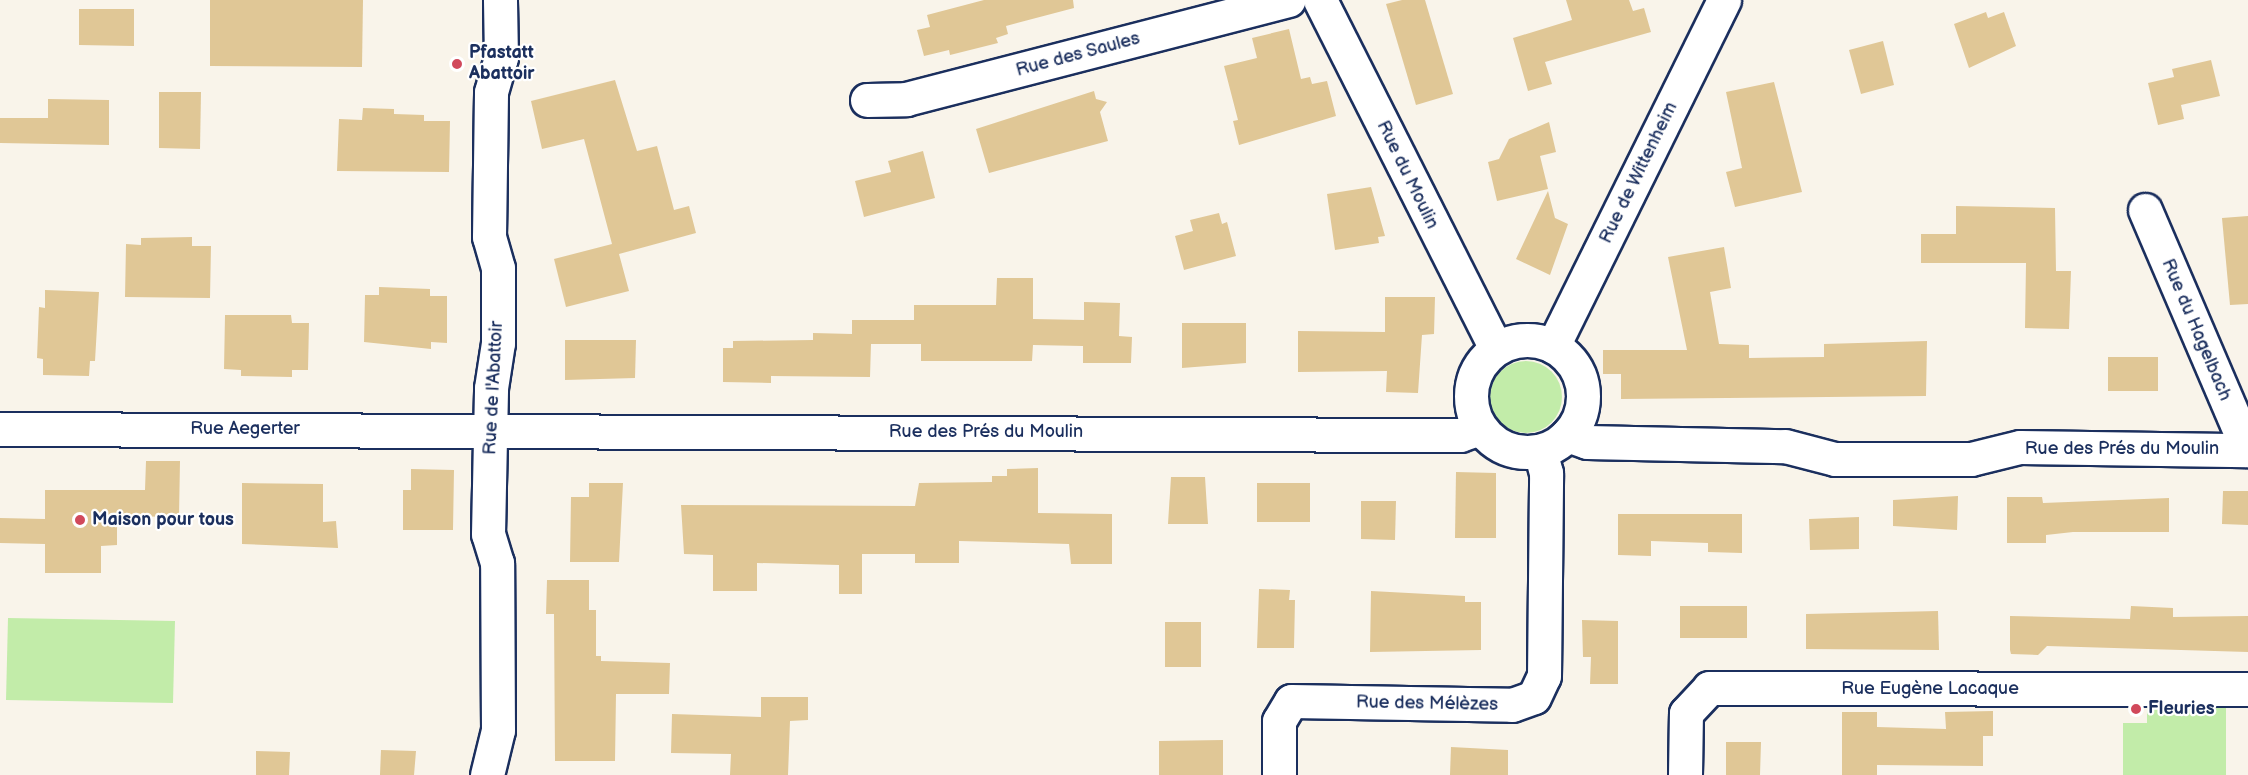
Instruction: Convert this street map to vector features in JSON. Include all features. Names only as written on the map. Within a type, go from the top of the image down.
[{"type":"street","name":"Rue de l'Abattoir","points":[[487,775],[498,730],[497,563],[488,534],[490,429],[498,343],[498,268],[489,237],[491,92],[501,58],[500,0]]},
{"type":"street","name":"Rue des Saules","points":[[867,100],[906,99],[1288,0]]},
{"type":"street","name":"Rue du Moulin","points":[[1320,0],[1496,348]]},
{"type":"street","name":"Rue de Wittenheim","points":[[1553,346],[1724,0]]},
{"type":"street","name":"Rue du Hagelbach","points":[[2145,210],[2248,450]]},
{"type":"street","points":[[1525,339],[1553,346],[1568,356],[1583,387],[1583,405],[1554,443],[1507,448],[1480,428],[1470,394],[1474,376],[1496,348],[1525,339]]},
{"type":"street","name":"Rue des Prés du Moulin","points":[[490,429],[1460,435],[1480,428]]},
{"type":"street","name":"Rue Aegerter","points":[[0,429],[490,429]]},
{"type":"street","name":"Rue des Prés du Moulin","points":[[1554,443],[1785,446],[1835,459],[1971,459],[2020,447],[2248,450]]},
{"type":"street","name":"Rue des Mélèzes","points":[[1279,775],[1279,721],[1291,701],[1512,705],[1534,697],[1544,676],[1546,473],[1554,443]]},
{"type":"street","name":"Rue Eugène Lacaque","points":[[1685,775],[1686,713],[1709,688],[2248,689]]},
{"type":"green space","points":[[1533,361],[1552,371],[1560,383],[1562,397],[1560,411],[1552,423],[1540,431],[1519,433],[1500,423],[1492,411],[1490,390],[1500,371],[1512,363]]},
{"type":"green space","points":[[8,618],[175,621],[173,703],[6,700]]},
{"type":"green space","points":[[2147,699],[2226,699],[2226,775],[2123,775],[2123,723],[2147,723]]},
{"type":"building","points":[[210,0],[363,0],[362,67],[210,66]]},
{"type":"building","points":[[984,0],[1073,0],[1074,8],[1006,26],[1008,34],[996,38],[998,43],[950,55],[949,50],[924,56],[917,30],[930,27],[927,15]]},
{"type":"building","points":[[1402,0],[1425,0],[1453,94],[1416,105],[1386,4]]},
{"type":"building","points":[[1566,0],[1629,0],[1633,11],[1644,8],[1651,32],[1545,62],[1552,84],[1528,91],[1513,38],[1572,20]]},
{"type":"building","points":[[79,9],[134,9],[134,46],[79,45]]},
{"type":"building","points":[[1986,12],[1988,18],[2004,12],[2016,46],[1969,68],[1954,24]]},
{"type":"building","points":[[1289,29],[1301,79],[1310,77],[1312,84],[1327,81],[1336,116],[1239,145],[1233,121],[1238,120],[1224,66],[1257,58],[1252,38]]},
{"type":"building","points":[[1883,41],[1894,85],[1861,94],[1849,50]]},
{"type":"building","points":[[2211,60],[2220,96],[2181,105],[2184,119],[2158,125],[2148,83],[2174,77],[2172,69]]},
{"type":"building","points":[[615,80],[637,151],[657,146],[674,210],[689,206],[696,233],[619,254],[629,291],[566,307],[554,259],[612,244],[584,139],[542,149],[531,101]]},
{"type":"building","points":[[1774,82],[1802,192],[1735,207],[1726,172],[1742,168],[1726,92]]},
{"type":"building","points":[[1094,91],[1096,99],[1107,102],[1100,112],[1108,141],[989,173],[976,129]]},
{"type":"building","points":[[159,92],[201,92],[200,149],[159,148]]},
{"type":"building","points":[[48,99],[109,100],[109,145],[0,143],[0,118],[48,118]]},
{"type":"building","points":[[363,108],[394,109],[394,114],[424,115],[424,121],[450,121],[449,172],[337,171],[339,119],[362,120]]},
{"type":"building","points":[[1549,122],[1556,152],[1540,156],[1548,189],[1497,201],[1488,162],[1499,159],[1509,139]]},
{"type":"building","points":[[923,151],[935,198],[864,217],[855,181],[891,172],[888,161]]},
{"type":"building","points":[[1371,187],[1385,236],[1378,237],[1379,243],[1335,250],[1327,194]]},
{"type":"building","points":[[1548,191],[1555,218],[1568,224],[1550,275],[1516,259]]},
{"type":"building","points":[[1956,206],[2055,208],[2056,271],[2071,271],[2069,329],[2025,328],[2026,263],[1921,263],[1921,234],[1956,234]]},
{"type":"building","points":[[1219,213],[1222,224],[1227,222],[1236,256],[1184,270],[1175,236],[1193,231],[1190,220]]},
{"type":"building","points":[[2248,216],[2248,304],[2230,305],[2222,218]]},
{"type":"building","points":[[192,237],[192,246],[211,246],[210,298],[125,297],[126,244],[141,245],[141,238]]},
{"type":"building","points":[[1724,247],[1731,288],[1710,292],[1719,344],[1749,345],[1749,358],[1824,357],[1824,344],[1927,341],[1926,396],[1621,399],[1621,374],[1603,374],[1603,350],[1687,350],[1668,257]]},
{"type":"building","points":[[997,278],[1033,278],[1033,319],[1084,320],[1084,302],[1120,303],[1119,336],[1132,337],[1131,363],[1083,363],[1083,346],[1033,345],[1032,361],[921,361],[921,344],[871,344],[870,377],[771,376],[771,383],[723,382],[723,348],[733,348],[733,341],[813,340],[813,333],[852,334],[852,320],[914,320],[914,305],[996,305]]},
{"type":"building","points":[[379,287],[430,289],[430,296],[447,296],[447,343],[431,342],[431,349],[364,342],[365,295],[379,295]]},
{"type":"building","points":[[45,290],[99,292],[95,361],[90,361],[89,376],[43,375],[43,359],[37,358],[39,307],[45,308]]},
{"type":"building","points":[[1385,297],[1435,297],[1434,334],[1422,335],[1418,393],[1386,392],[1387,371],[1298,372],[1298,331],[1385,332]]},
{"type":"building","points":[[225,315],[291,315],[292,323],[309,323],[308,370],[292,370],[292,377],[241,376],[241,370],[224,369]]},
{"type":"building","points":[[1182,323],[1246,323],[1246,363],[1182,368]]},
{"type":"building","points":[[565,340],[636,340],[635,378],[565,380]]},
{"type":"building","points":[[2108,357],[2158,357],[2158,391],[2108,391]]},
{"type":"building","points":[[146,461],[180,461],[179,517],[117,516],[117,545],[101,546],[101,573],[45,573],[45,544],[0,543],[0,518],[45,519],[45,490],[145,490]]},
{"type":"building","points":[[1038,468],[1038,513],[1112,514],[1112,564],[1071,564],[1069,544],[959,541],[959,563],[915,563],[915,554],[862,554],[862,594],[839,594],[839,565],[757,563],[757,591],[713,591],[713,555],[684,554],[681,505],[915,506],[919,483],[992,482],[992,476],[1007,476],[1007,469]]},
{"type":"building","points":[[411,469],[454,470],[453,530],[403,530],[403,490],[411,490]]},
{"type":"building","points":[[1456,472],[1496,473],[1496,538],[1455,538]]},
{"type":"building","points":[[1171,477],[1205,477],[1208,524],[1168,524]]},
{"type":"building","points":[[242,483],[323,484],[323,522],[336,521],[338,548],[242,544]]},
{"type":"building","points":[[589,483],[623,483],[619,562],[570,562],[571,497],[589,497]]},
{"type":"building","points":[[1257,483],[1310,483],[1310,522],[1257,522]]},
{"type":"building","points":[[2223,491],[2248,491],[2248,525],[2222,524]]},
{"type":"building","points":[[1958,496],[1957,530],[1893,526],[1893,500]]},
{"type":"building","points":[[2007,497],[2042,497],[2043,503],[2169,498],[2169,532],[2073,532],[2046,535],[2046,543],[2007,543]]},
{"type":"building","points":[[1361,501],[1396,501],[1395,540],[1361,539]]},
{"type":"building","points":[[1618,514],[1742,514],[1742,553],[1708,552],[1708,543],[1651,541],[1651,556],[1618,555]]},
{"type":"building","points":[[1859,517],[1859,549],[1810,550],[1809,519]]},
{"type":"building","points":[[547,580],[589,580],[589,610],[596,610],[596,656],[601,656],[601,661],[670,663],[669,694],[616,694],[615,761],[555,761],[554,614],[546,614]]},
{"type":"building","points":[[1259,589],[1290,590],[1289,600],[1295,600],[1294,648],[1257,648]]},
{"type":"building","points":[[1371,591],[1465,596],[1465,602],[1481,602],[1481,650],[1370,652]]},
{"type":"building","points":[[1680,606],[1747,606],[1747,638],[1680,638]]},
{"type":"building","points":[[2131,606],[2173,608],[2173,617],[2248,616],[2248,652],[2047,646],[2038,655],[2011,654],[2010,616],[2130,619]]},
{"type":"building","points":[[1938,611],[1939,650],[1806,649],[1806,614]]},
{"type":"building","points":[[1582,620],[1618,621],[1618,684],[1590,684],[1591,657],[1583,657]]},
{"type":"building","points":[[1165,622],[1201,622],[1201,667],[1165,667]]},
{"type":"building","points":[[761,697],[808,697],[808,720],[790,721],[788,775],[730,775],[731,754],[671,753],[672,714],[761,717]]},
{"type":"building","points":[[1993,711],[1993,736],[1983,736],[1983,766],[1877,765],[1877,775],[1842,775],[1842,712],[1877,712],[1877,727],[1946,729],[1945,712]]},
{"type":"building","points":[[1223,740],[1223,775],[1159,775],[1159,741]]},
{"type":"building","points":[[1726,742],[1761,742],[1760,775],[1726,775]]},
{"type":"building","points":[[1451,747],[1508,750],[1508,775],[1450,775]]},
{"type":"building","points":[[381,750],[416,751],[414,775],[380,775]]},
{"type":"building","points":[[256,751],[290,752],[289,775],[256,775]]},
{"type":"place","name":"Pfastatt Abattoir","points":[[457,64]]},
{"type":"place","name":"Maison pour tous","points":[[80,520]]},
{"type":"place","name":"Fleuries","points":[[2136,709]]}]
